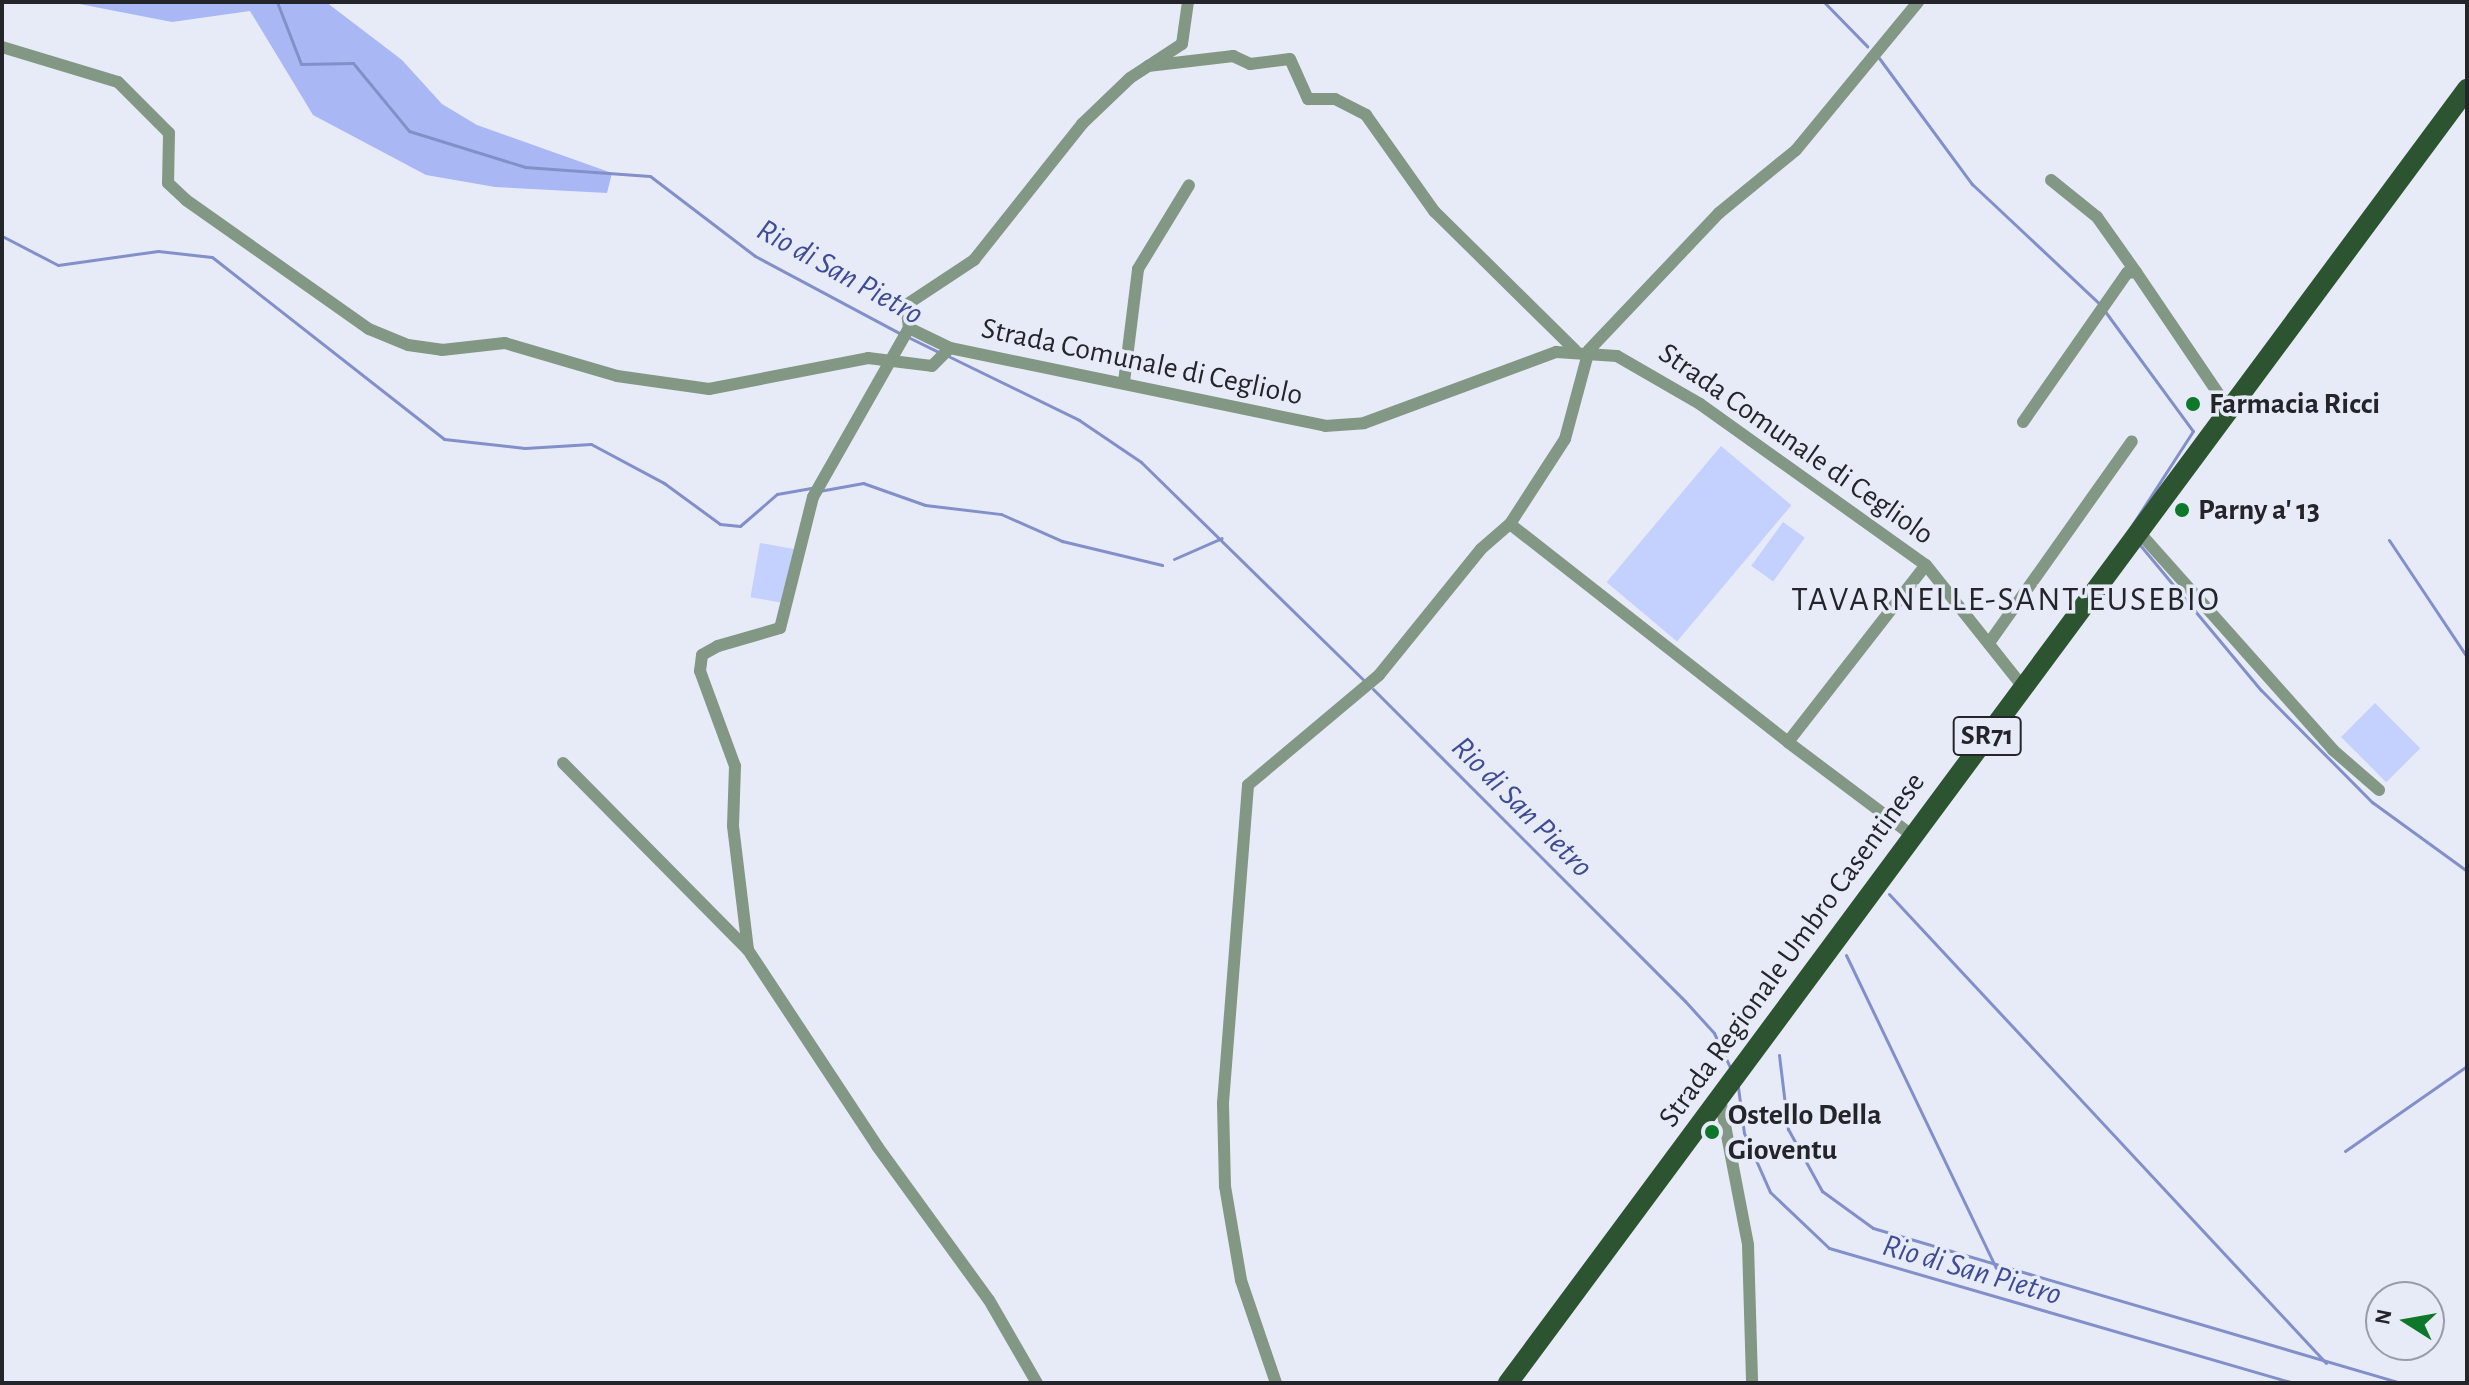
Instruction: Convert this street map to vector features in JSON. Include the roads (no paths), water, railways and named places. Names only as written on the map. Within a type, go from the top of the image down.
[{"type":"main road","name":"Strada Regionale Umbro Casentinese","points":[[1508,1383],[2467,89]]},
{"type":"street","points":[[748,950],[733,826],[735,766],[728,731],[700,671],[702,655],[780,628],[813,497],[886,359],[909,328],[906,305],[974,260],[1082,124],[1148,66],[1182,44],[1188,2]]},
{"type":"street","points":[[1276,1383],[1241,1280],[1225,1186],[1223,1103],[1248,785],[1379,675],[1481,549],[1510,524],[1565,439],[1589,350],[1719,213],[1796,150],[1918,2]]},
{"type":"street","points":[[2,47],[118,82],[169,133],[168,183],[186,200],[369,329],[408,345],[442,350],[505,343],[617,376],[709,389],[886,359]]},
{"type":"street","points":[[1148,66],[1233,56],[1250,64],[1290,59],[1308,99],[1335,99],[1366,115],[1434,211],[1575,350]]},
{"type":"street","points":[[2051,180],[2097,217],[2230,411]]},
{"type":"street","points":[[1124,382],[1138,269],[1189,185]]},
{"type":"street","points":[[2023,422],[2127,273],[2136,272]]},
{"type":"street","points":[[909,328],[950,348]]},
{"type":"street","name":"Strada Comunale di Cegliolo","points":[[886,359],[932,366],[950,348],[1325,426],[1364,423],[1467,380],[1575,350],[1589,350],[1656,374],[1926,565],[2024,688]]},
{"type":"street","points":[[1989,643],[2132,441]]},
{"type":"street","points":[[1510,524],[1913,836]]},
{"type":"street","points":[[2139,532],[2333,750],[2379,790]]},
{"type":"street","points":[[1788,742],[1926,565]]},
{"type":"street","points":[[563,763],[748,950],[877,1146],[989,1300],[1037,1383]]},
{"type":"street","points":[[1720,1099],[1748,1245],[1752,1383]]},
{"type":"waterway","name":"Rio di San Pietro","points":[[277,2],[301,64],[353,63],[409,131],[525,167],[650,176],[755,256],[903,335]]},
{"type":"waterway","points":[[1824,2],[1867,46]]},
{"type":"waterway","points":[[1879,58],[1972,184],[2100,304]]},
{"type":"waterway","points":[[2,236],[58,265],[158,251],[212,257],[444,439],[525,448],[591,444],[664,483],[720,524],[740,526],[777,494],[812,488]]},
{"type":"waterway","points":[[2104,310],[2193,431],[2129,530]]},
{"type":"waterway","name":"Rio di San Pietro","points":[[910,338],[939,352]]},
{"type":"waterway","name":"Rio di San Pietro","points":[[946,355],[1079,420],[1141,462],[1365,681]]},
{"type":"waterway","points":[[819,491],[863,483],[925,505],[1001,514],[1062,541],[1162,565]]},
{"type":"waterway","points":[[1174,559],[1222,538]]},
{"type":"waterway","points":[[2389,540],[2467,657]]},
{"type":"waterway","points":[[2140,545],[2261,690],[2372,802],[2467,871]]},
{"type":"waterway","name":"Rio di San Pietro","points":[[1373,689],[1685,1001],[1714,1033],[1730,1068]]},
{"type":"waterway","points":[[1889,894],[2326,1363]]},
{"type":"waterway","points":[[1846,955],[1996,1268]]},
{"type":"waterway","points":[[1779,1055],[1788,1129],[1822,1191],[1873,1228],[2401,1383]]},
{"type":"waterway","points":[[2345,1151],[2467,1066]]},
{"type":"waterway","name":"Rio di San Pietro","points":[[1738,1087],[1744,1133],[1770,1192],[1829,1248],[2293,1383]]},
{"type":"place","name":"Farmacia Ricci","points":[[2193,404]]},
{"type":"place","name":"Parny a' 13","points":[[2182,510]]},
{"type":"place","name":"Ostello Della Gioventu","points":[[1712,1132]]},
{"type":"district","name":"TAVARNELLE-SANT'EUSEBIO","points":[[2006,601]]}]
